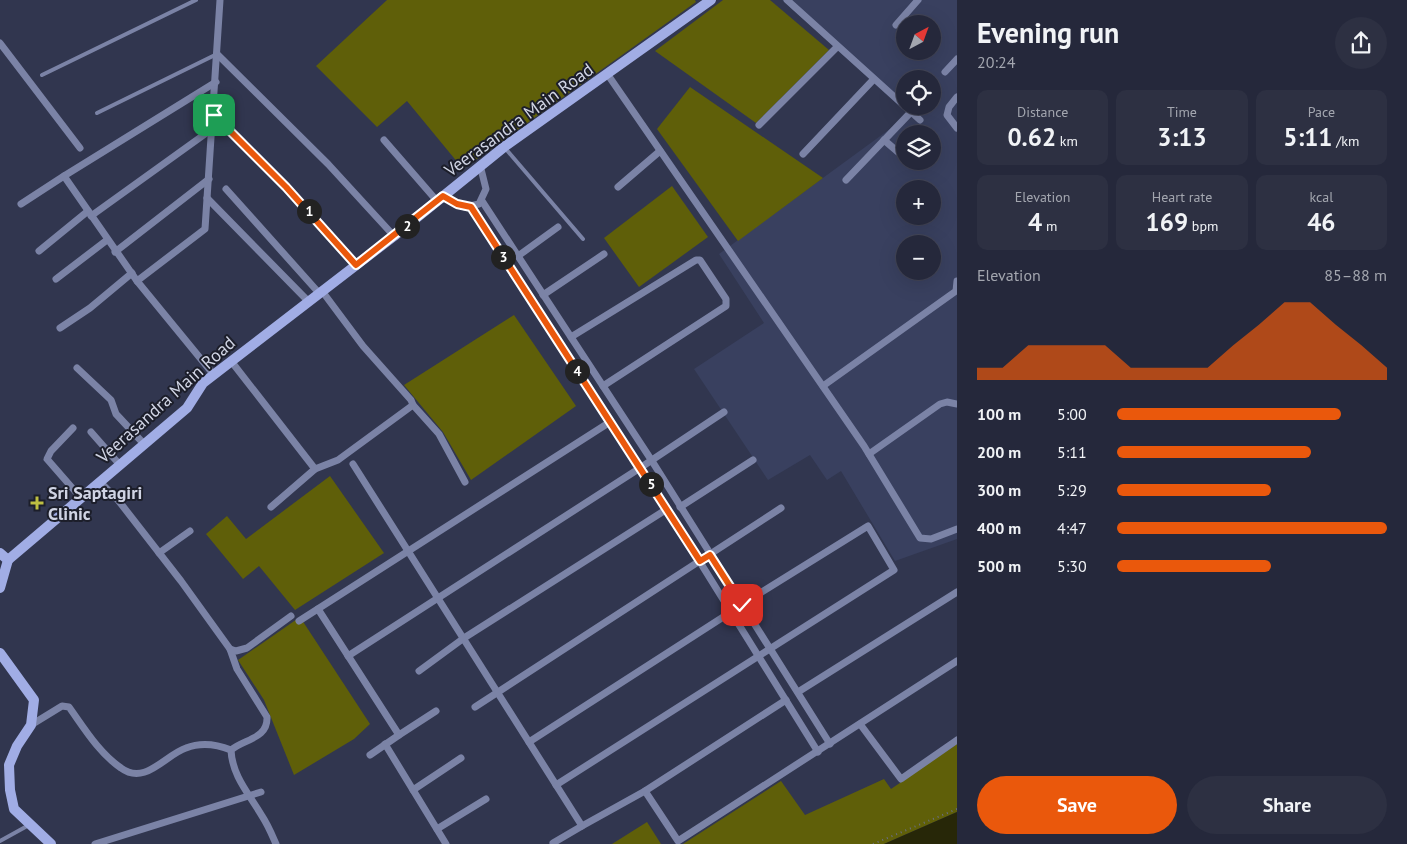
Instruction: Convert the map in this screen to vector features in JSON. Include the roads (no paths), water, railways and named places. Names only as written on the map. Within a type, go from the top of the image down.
[{"type":"street","points":[[137,281],[205,229],[214,115],[220,0]]},
{"type":"street","name":"Veerasandra Main Road","points":[[4,556],[81,498],[187,408],[203,383],[394,236],[480,165],[711,0]]},
{"type":"street","points":[[788,0],[896,99]]},
{"type":"street","points":[[905,15],[918,0]]},
{"type":"street","points":[[0,43],[80,148]]},
{"type":"street","points":[[759,125],[837,47]]},
{"type":"street","points":[[217,54],[328,164],[394,236]]},
{"type":"street","points":[[945,72],[957,59]]},
{"type":"street","points":[[608,75],[869,454],[920,538],[931,539],[957,528]]},
{"type":"street","points":[[803,154],[873,80]]},
{"type":"street","points":[[21,204],[216,82]]},
{"type":"street","points":[[957,97],[949,107],[947,115],[957,128]]},
{"type":"street","points":[[214,115],[286,187],[356,265]]},
{"type":"street","points":[[846,180],[908,115]]},
{"type":"street","points":[[914,115],[920,120]]},
{"type":"street","points":[[39,251],[212,129]]},
{"type":"street","points":[[384,140],[440,198],[457,204],[475,207],[482,201],[486,189],[480,165]]},
{"type":"street","points":[[884,140],[896,150]]},
{"type":"street","points":[[618,187],[660,151]]},
{"type":"street","points":[[64,176],[115,252],[214,375]]},
{"type":"street","points":[[115,252],[209,179]]},
{"type":"street","points":[[226,189],[321,292],[363,346],[439,434],[465,482]]},
{"type":"street","points":[[208,198],[308,301]]},
{"type":"street","points":[[482,201],[652,461],[830,744]]},
{"type":"street","points":[[471,207],[667,509],[818,752]]},
{"type":"street","points":[[518,256],[558,227]]},
{"type":"street","points":[[56,279],[107,240]]},
{"type":"street","points":[[502,256],[513,249]]},
{"type":"street","points":[[543,295],[604,254]]},
{"type":"street","points":[[571,337],[696,260],[700,260],[706,268],[726,299],[726,306],[603,386]]},
{"type":"street","points":[[60,328],[90,308],[132,273]]},
{"type":"street","points":[[823,386],[956,291],[957,281]]},
{"type":"street","points":[[231,361],[315,469]]},
{"type":"street","points":[[77,368],[111,400],[116,414],[144,444]]},
{"type":"street","points":[[869,454],[940,404],[947,402],[957,404]]},
{"type":"street","points":[[271,507],[315,469],[338,460],[413,404]]},
{"type":"street","points":[[348,656],[652,461],[724,412]]},
{"type":"street","points":[[299,621],[610,422]]},
{"type":"street","points":[[73,428],[51,450],[47,459],[81,498]]},
{"type":"street","points":[[91,432],[120,465]]},
{"type":"street","points":[[680,507],[753,460]]},
{"type":"street","points":[[353,464],[582,826]]},
{"type":"street","points":[[100,482],[118,500],[230,649],[237,669],[267,717],[268,725],[260,736],[237,744],[230,750]]},
{"type":"street","points":[[475,707],[781,508]]},
{"type":"street","points":[[418,671],[464,638],[667,509]]},
{"type":"street","points":[[556,785],[894,570],[868,526],[742,605]]},
{"type":"street","points":[[159,553],[190,531]]},
{"type":"street","points":[[0,588],[4,556]]},
{"type":"street","points":[[798,692],[957,592]]},
{"type":"street","points":[[318,609],[399,735]]},
{"type":"street","points":[[529,742],[731,612]]},
{"type":"street","points":[[230,649],[236,651],[247,648],[291,616]]},
{"type":"street","points":[[0,653],[34,700],[31,725],[9,765],[10,790],[14,809],[51,844]]},
{"type":"street","points":[[645,791],[678,841],[957,661]]},
{"type":"street","points":[[553,843],[645,791],[786,700]]},
{"type":"street","points":[[31,725],[62,706],[69,707],[101,750],[122,769],[136,774],[148,771],[185,748],[205,744],[218,745],[230,750]]},
{"type":"street","points":[[370,755],[436,711]]},
{"type":"street","points":[[860,724],[901,779],[957,740]]},
{"type":"street","points":[[385,744],[446,844]]},
{"type":"street","points":[[230,750],[231,760],[248,796],[262,816],[276,844]]},
{"type":"street","points":[[413,790],[461,758]]},
{"type":"street","points":[[95,844],[261,792]]},
{"type":"street","points":[[437,829],[486,799]]},
{"type":"lane","points":[[42,75],[196,0]]},
{"type":"lane","points":[[97,113],[217,54]]},
{"type":"lane","points":[[504,147],[583,240]]},
{"type":"lane","points":[[0,841],[29,825]]},
{"type":"place","name":"Sri Saptagiri Clinic","points":[[37,503]]}]
